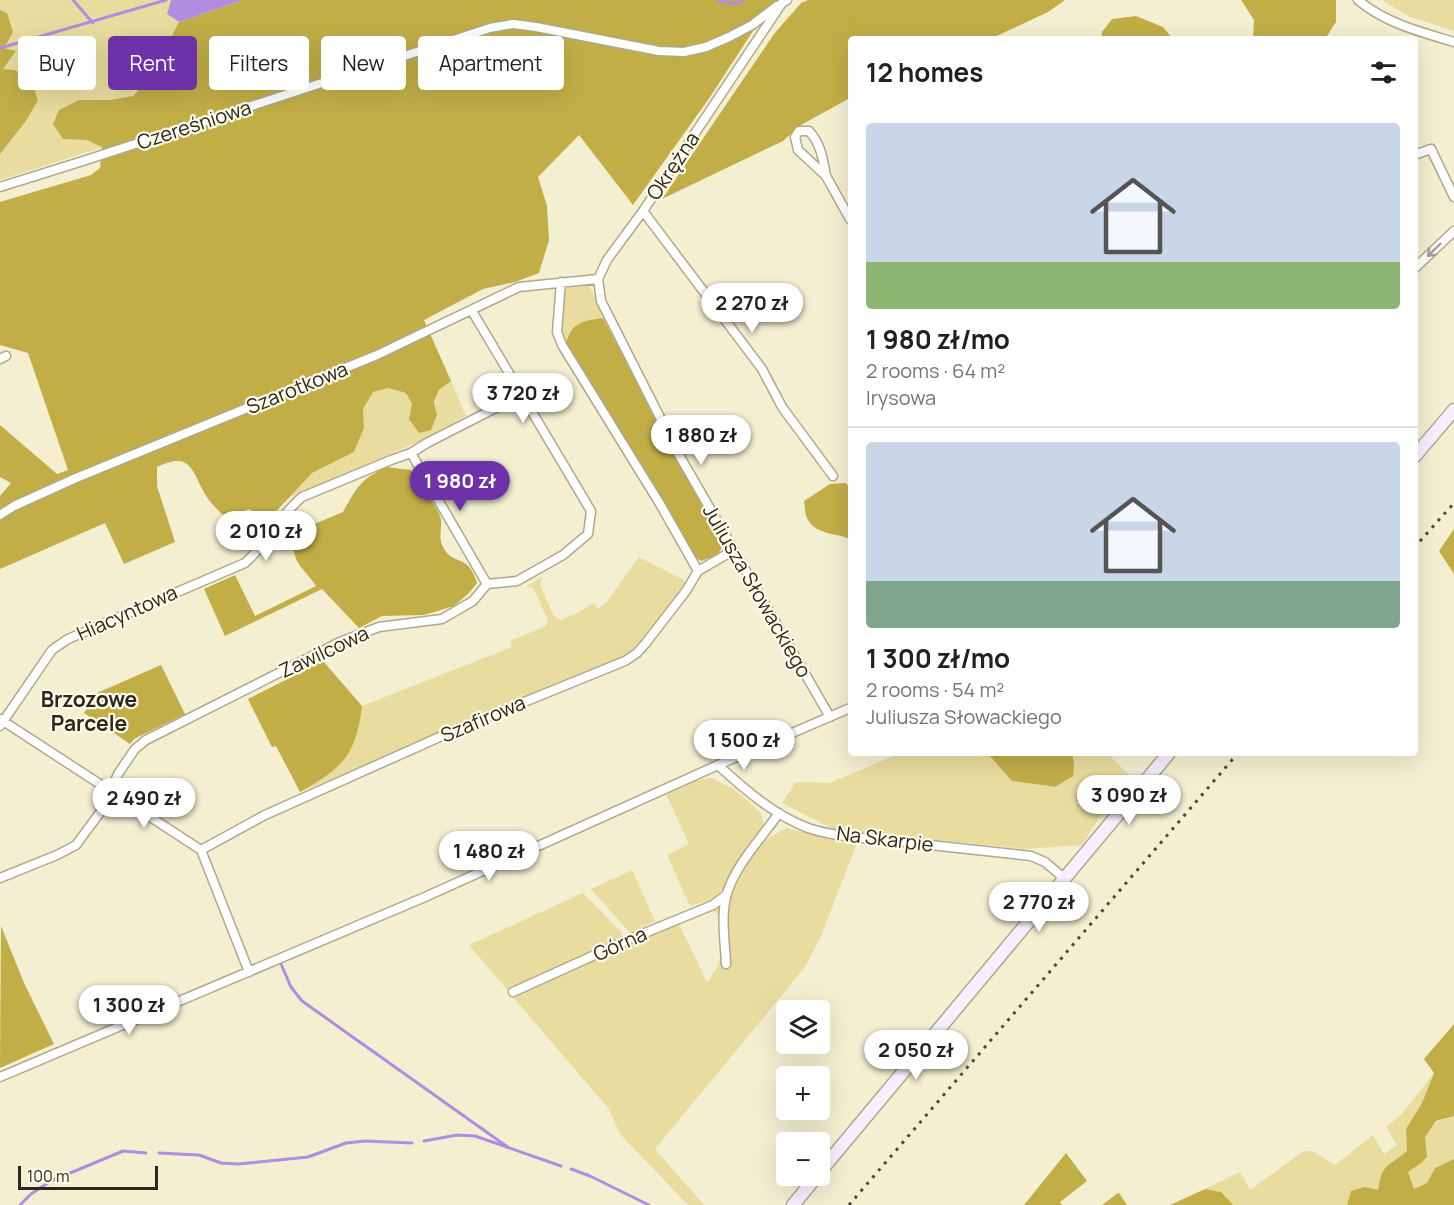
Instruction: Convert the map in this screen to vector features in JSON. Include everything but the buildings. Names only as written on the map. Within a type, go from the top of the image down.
[{"type":"main road","points":[[1418,449],[1454,410]]},
{"type":"main road","points":[[830,1160],[1167,756]]},
{"type":"main road","points":[[793,1205],[808,1186]]},
{"type":"street","points":[[1358,0],[1375,12],[1401,25],[1454,42]]},
{"type":"street","name":"Czereśniowa","points":[[0,187],[490,28],[513,24],[659,51],[684,52],[706,47],[729,37],[752,25],[785,1]]},
{"type":"street","name":"Okrężna","points":[[785,1],[643,211],[762,369],[782,407],[834,476]]},
{"type":"street","points":[[826,176],[798,150],[795,137],[799,131],[809,131],[818,142],[826,176],[848,215]]},
{"type":"street","points":[[1418,154],[1431,149],[1454,197]]},
{"type":"street","points":[[598,279],[607,260],[643,211]]},
{"type":"street","points":[[1418,265],[1454,231]]},
{"type":"street","name":"Szarotkowa","points":[[0,515],[14,506],[76,478],[377,355],[519,287],[598,279]]},
{"type":"street","name":"Juliusza Słowackiego","points":[[598,279],[601,301],[678,453],[830,717]]},
{"type":"street","points":[[561,282],[557,332],[562,345],[660,504],[698,571]]},
{"type":"street","points":[[411,453],[487,584],[517,581],[563,555],[588,534],[591,511],[472,311]]},
{"type":"street","name":"Hiacyntowa","points":[[1,722],[52,650],[85,632],[244,563],[257,553],[290,507],[302,497],[411,453],[521,396]]},
{"type":"street","name":"Szafirowa","points":[[201,850],[275,810],[453,731],[625,660],[637,653],[645,644],[686,591],[698,571],[734,550]]},
{"type":"street","name":"Zawilcowa","points":[[0,878],[76,845],[104,807],[118,774],[135,749],[146,740],[340,642],[379,627],[442,619],[473,601],[487,584]]},
{"type":"street","points":[[0,1077],[434,893],[848,709]]},
{"type":"street","points":[[1,722],[201,850],[249,972]]},
{"type":"street","name":"Na Skarpie","points":[[718,765],[779,813],[807,827],[828,833],[1031,856],[1045,862],[1065,879]]},
{"type":"street","points":[[726,964],[724,910],[726,895],[738,869],[779,813]]},
{"type":"street","name":"Górna","points":[[513,992],[630,939],[713,905],[726,895]]},
{"type":"shaded area","points":[[0,0],[171,0],[167,14],[179,22],[172,36],[108,36],[108,90],[140,90],[131,96],[118,99],[79,100],[63,139],[87,140],[103,147],[0,180],[0,154],[26,121],[2,69],[16,51],[4,48],[7,13],[0,10]]},
{"type":"shaded area","points":[[171,0],[243,0],[179,22],[167,14]]},
{"type":"shaded area","points":[[243,0],[778,0],[753,31],[708,100],[633,205],[579,135],[538,177],[547,206],[549,240],[539,273],[515,282],[483,289],[424,320],[451,381],[439,390],[434,402],[437,415],[431,430],[419,433],[409,419],[412,404],[406,393],[388,388],[373,392],[363,409],[364,428],[354,452],[312,473],[268,520],[249,509],[227,519],[209,500],[190,466],[184,462],[169,462],[157,467],[157,486],[175,542],[124,564],[105,523],[0,569],[0,496],[11,483],[0,477],[0,425],[57,474],[68,470],[28,353],[0,345],[0,202],[91,175],[100,168],[102,147],[87,140],[63,139],[53,124],[59,110],[79,100],[110,100],[133,96],[139,90],[197,90],[197,36],[172,36],[179,22]]},
{"type":"shaded area","points":[[808,0],[1065,0],[1048,12],[996,36],[848,36],[848,99],[801,125],[783,141],[662,199],[774,34],[801,3]]},
{"type":"shaded area","points":[[1241,0],[1336,0],[1336,22],[1327,36],[1253,36],[1254,20]]},
{"type":"shaded area","points":[[1382,0],[1454,0],[1454,31],[1410,17]]},
{"type":"shaded area","points":[[0,10],[7,13],[13,32],[4,48],[16,51],[3,69],[18,72],[18,90],[34,90],[38,100],[26,121],[0,154]]},
{"type":"shaded area","points":[[1136,16],[1163,27],[1170,36],[1101,36],[1112,19]]},
{"type":"shaded area","points":[[586,283],[594,295],[603,318],[585,321],[575,326],[566,343],[561,324],[565,289]]},
{"type":"shaded area","points":[[603,318],[724,545],[717,555],[701,561],[693,555],[664,502],[566,343],[575,326],[585,321]]},
{"type":"shaded area","points":[[451,381],[466,416],[416,443],[286,499],[312,473],[354,452],[364,428],[363,409],[373,392],[388,388],[406,393],[412,404],[436,415],[437,395]]},
{"type":"shaded area","points":[[386,467],[411,470],[428,494],[441,519],[440,537],[443,547],[451,557],[465,563],[473,573],[477,583],[469,593],[454,606],[424,615],[382,616],[359,628],[322,589],[225,636],[204,589],[235,575],[255,616],[316,586],[297,560],[293,539],[307,527],[343,512],[360,485]]},
{"type":"shaded area","points":[[846,483],[848,486],[848,538],[816,528],[806,516],[804,501],[830,484]]},
{"type":"shaded area","points":[[1454,529],[1454,574],[1439,551]]},
{"type":"shaded area","points":[[639,557],[684,580],[684,587],[649,633],[624,656],[300,792],[322,779],[357,732],[362,706],[512,647],[510,641],[546,626],[548,620],[533,588],[527,586],[542,577],[540,585],[554,616],[561,620],[594,603],[598,609],[606,603]]},
{"type":"shaded area","points":[[323,661],[362,706],[360,719],[352,746],[342,762],[325,777],[300,792],[276,746],[272,747],[248,699]]},
{"type":"shaded area","points":[[161,665],[185,714],[134,739],[130,744],[84,713],[97,693]]},
{"type":"shaded area","points":[[893,756],[990,756],[1012,781],[1055,787],[1074,763],[1073,756],[1110,756],[1132,778],[1101,815],[1082,845],[1024,849],[833,829],[782,803],[796,782],[830,783]]},
{"type":"shaded area","points":[[990,756],[1073,756],[1073,776],[1055,787],[1012,781]]},
{"type":"shaded area","points":[[711,778],[734,789],[761,813],[764,825],[759,839],[726,887],[711,900],[690,906],[667,855],[689,844],[666,794],[689,782]]},
{"type":"shaded area","points":[[787,828],[856,846],[821,936],[805,967],[655,1149],[704,1205],[688,1205],[620,1134],[609,1109],[512,996],[678,922],[707,982],[718,966],[722,951],[721,916],[713,911],[734,887],[746,863],[768,838]]},
{"type":"shaded area","points":[[632,870],[655,921],[630,933],[591,889]]},
{"type":"shaded area","points":[[583,893],[622,933],[620,940],[509,992],[469,945]]},
{"type":"shaded area","points":[[1,926],[24,983],[54,1044],[0,1068]]},
{"type":"shaded area","points":[[1454,1024],[1454,1116],[1436,1121],[1425,1137],[1427,1157],[1408,1172],[1414,1189],[1427,1183],[1435,1168],[1454,1159],[1454,1205],[1347,1205],[1351,1191],[1365,1187],[1378,1190],[1384,1170],[1407,1151],[1406,1129],[1422,1103],[1434,1073],[1424,1059]]},
{"type":"shaded area","points":[[1434,1073],[1422,1103],[1406,1129],[1407,1151],[1384,1170],[1378,1190],[1351,1191],[1347,1205],[1232,1205],[1205,1189],[1240,1172],[1250,1190],[1304,1151],[1312,1151],[1335,1165],[1373,1135],[1384,1154],[1397,1145],[1386,1127],[1402,1114]]},
{"type":"shaded area","points":[[1454,1116],[1454,1159],[1435,1168],[1427,1183],[1413,1190],[1407,1172],[1421,1163],[1427,1132],[1436,1123]]},
{"type":"shaded area","points":[[1066,1153],[1087,1181],[1060,1202],[1062,1205],[1024,1205]]},
{"type":"shaded area","points":[[1205,1189],[1221,1192],[1233,1205],[1170,1205]]},
{"type":"shaded area","points":[[1118,1193],[1127,1205],[1102,1205]]},
{"type":"waterway","points":[[73,0],[93,23]]},
{"type":"waterway","points":[[0,48],[166,0]]},
{"type":"waterway","points":[[717,0],[735,4],[743,0]]},
{"type":"waterway","points":[[281,964],[291,987],[302,1001],[509,1148]]},
{"type":"waterway","points":[[424,1141],[457,1135],[475,1136],[561,1166]]},
{"type":"waterway","points":[[159,1153],[199,1155],[221,1163],[238,1164],[308,1157],[346,1143],[365,1141],[412,1143]]},
{"type":"waterway","points":[[20,1205],[31,1194],[51,1181],[123,1151],[146,1153]]},
{"type":"waterway","points":[[571,1169],[649,1205]]},
{"type":"railway","points":[[1418,544],[1454,503]]},
{"type":"railway","points":[[849,1205],[1235,756]]},
{"type":"district","name":"Brzozowe Parcele","points":[[89,712]]}]
